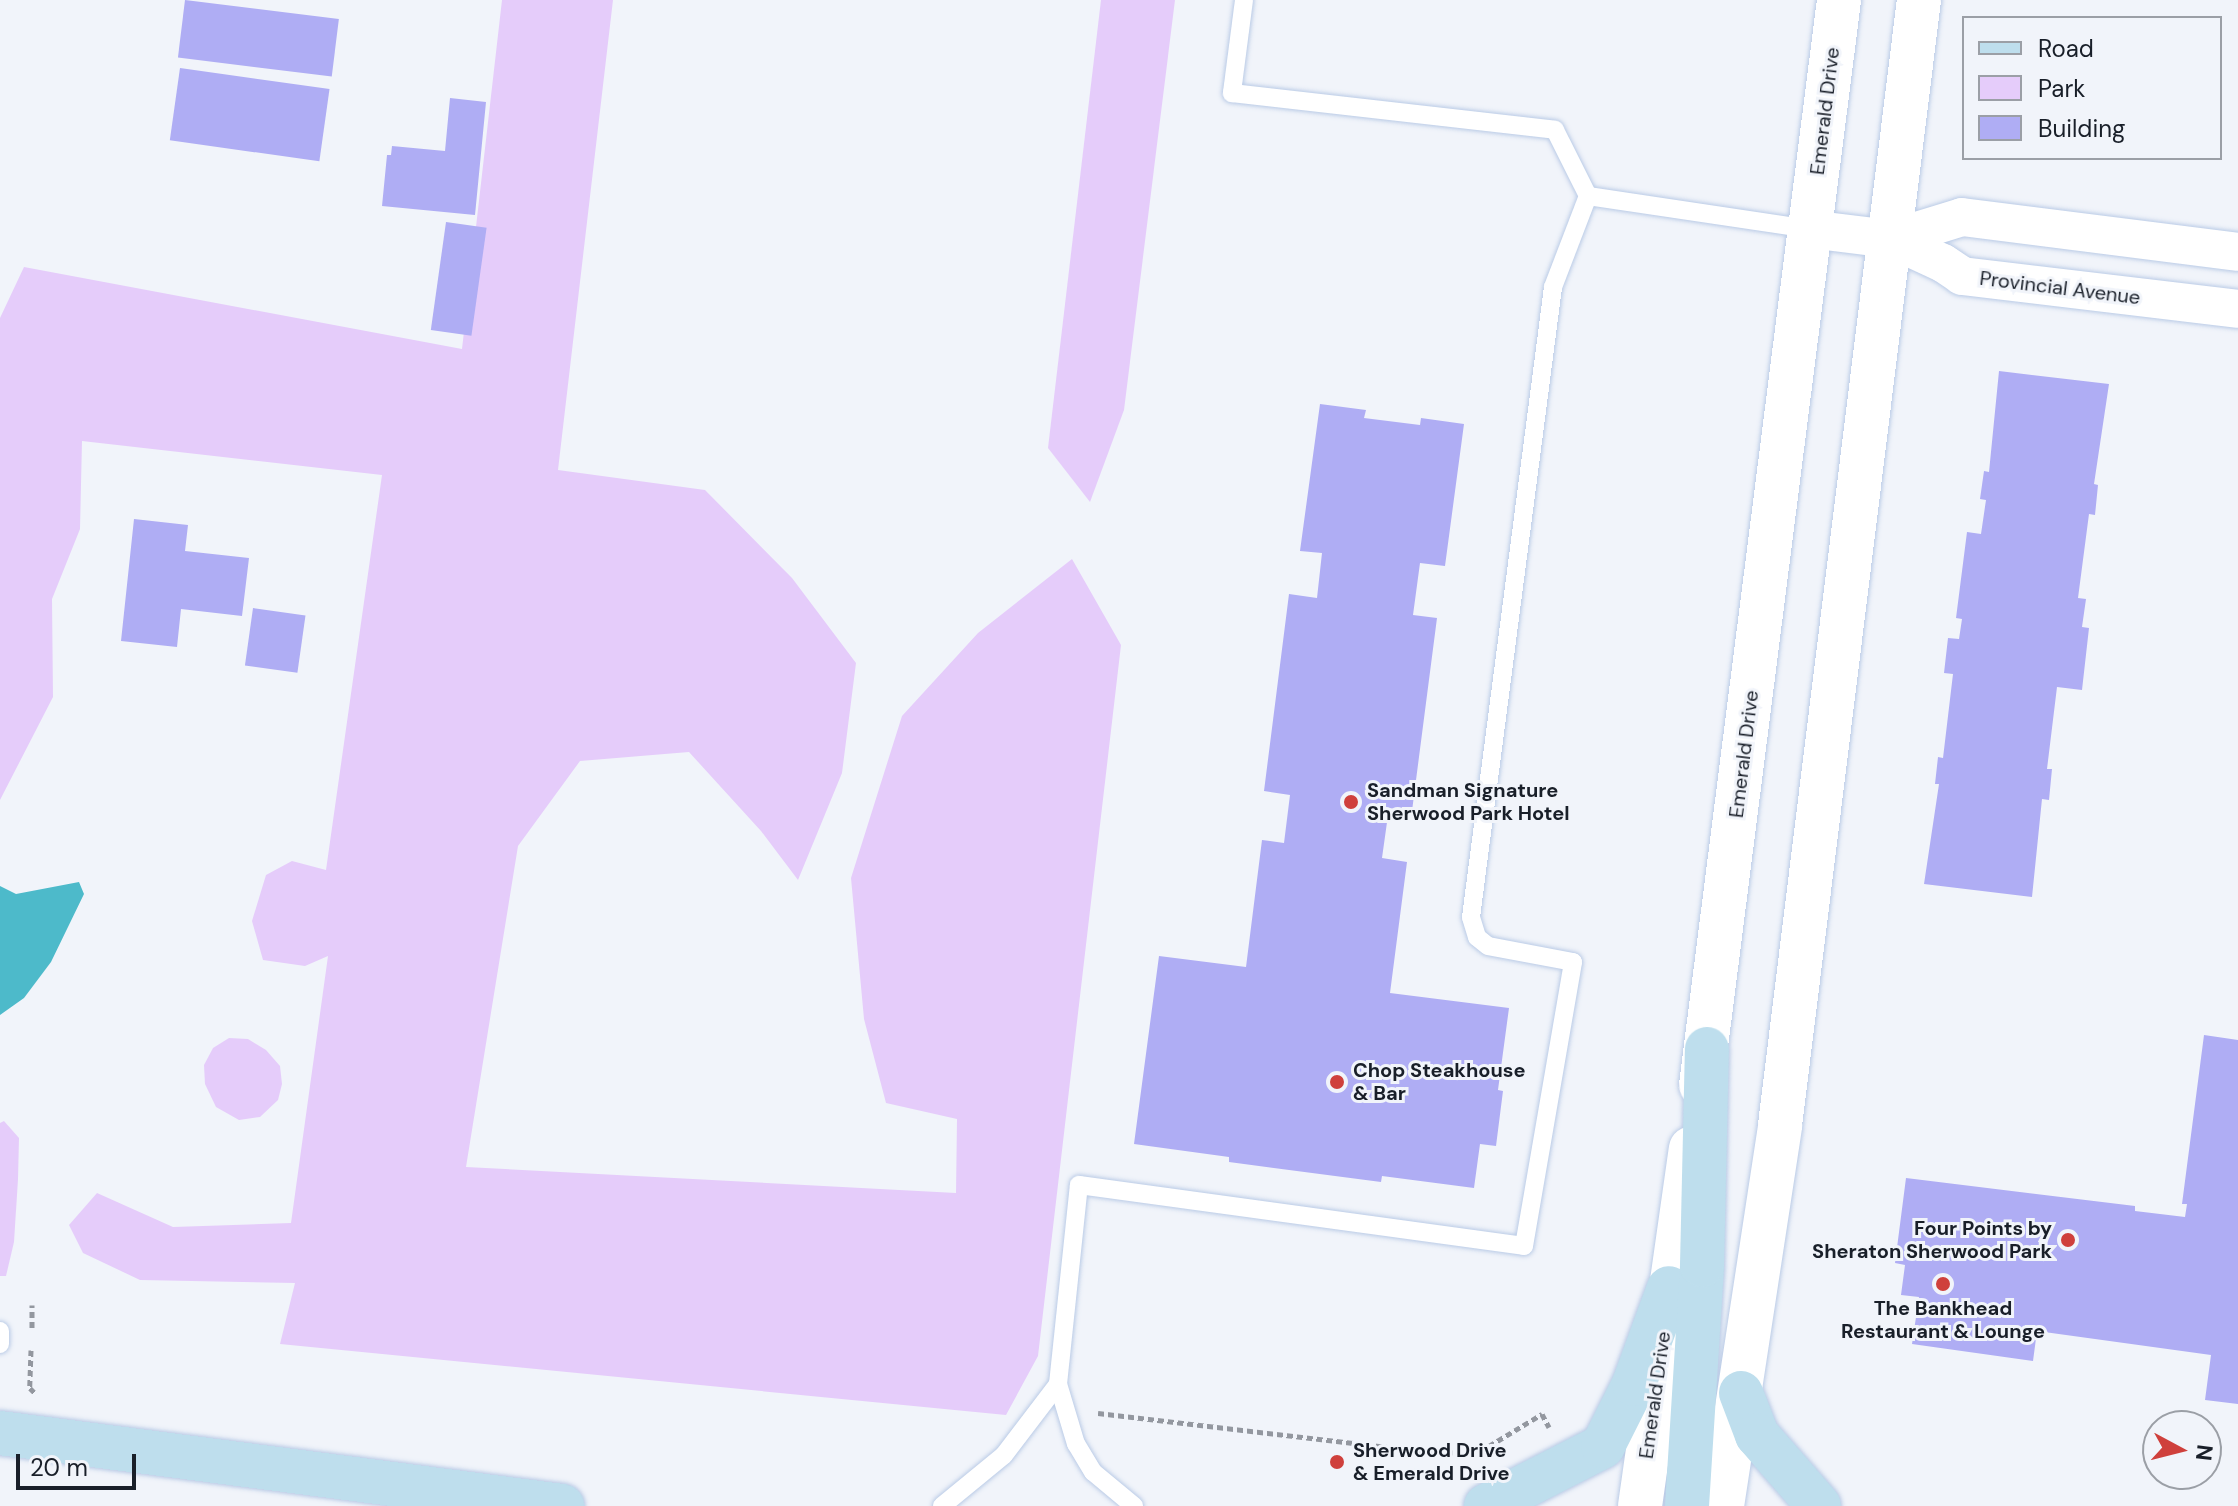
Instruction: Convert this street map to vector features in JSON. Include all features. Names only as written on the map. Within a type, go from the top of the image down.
[{"type":"main road","points":[[1687,1506],[1702,1265],[1707,1049]]},
{"type":"main road","points":[[1486,1506],[1603,1446],[1634,1384],[1669,1288]]},
{"type":"main road","points":[[1741,1393],[1757,1435],[1819,1506]]},
{"type":"main road","points":[[0,1433],[562,1506]]},
{"type":"street","name":"Emerald Drive","points":[[1640,1506],[1669,1288],[1707,1049],[1839,0]]},
{"type":"street","points":[[1722,1506],[1780,1125],[1919,0]]},
{"type":"street","name":"Provincial Avenue","points":[[1891,239],[1962,217],[2238,252]]},
{"type":"street","name":"Provincial Avenue","points":[[1809,229],[1891,239],[1943,263],[1962,276],[2238,309]]},
{"type":"lane","points":[[1134,1506],[1093,1472],[1076,1444],[1058,1384],[1079,1185],[1524,1246],[1573,962],[1488,946],[1477,937],[1471,917],[1553,287],[1588,196],[1555,130],[1232,93],[1244,0]]},
{"type":"lane","points":[[1588,196],[1809,229]]},
{"type":"lane","points":[[0,1331],[0,1344]]},
{"type":"lane","points":[[942,1506],[1004,1455],[1058,1384]]},
{"type":"path","points":[[32,1305],[30,1388],[42,1401]]},
{"type":"path","points":[[1085,1411],[1437,1453],[1465,1452],[1489,1446],[1542,1414],[1554,1434]]},
{"type":"green space","points":[[502,0],[613,0],[558,470],[705,490],[792,578],[856,663],[842,773],[798,880],[761,831],[689,752],[580,761],[518,846],[466,1167],[956,1193],[957,1119],[886,1103],[864,1019],[851,878],[902,716],[978,633],[1072,559],[1121,645],[1038,1356],[1006,1415],[280,1344],[295,1283],[140,1280],[83,1253],[69,1225],[97,1193],[173,1227],[291,1223],[328,956],[305,966],[263,960],[252,921],[266,875],[292,861],[326,870],[382,475],[82,441],[80,529],[52,599],[53,697],[0,800],[0,318],[24,267],[462,349]]},
{"type":"green space","points":[[1101,0],[1175,0],[1124,410],[1090,502],[1048,448]]},
{"type":"green space","points":[[229,1038],[248,1039],[266,1050],[280,1066],[282,1084],[278,1100],[260,1117],[239,1120],[216,1107],[205,1084],[204,1065],[213,1048]]},
{"type":"green space","points":[[4,1121],[19,1138],[18,1179],[14,1242],[6,1276],[0,1276],[0,1123]]},
{"type":"water","points":[[79,882],[84,894],[51,962],[24,998],[0,1015],[0,886],[16,894]]},
{"type":"building","points":[[185,0],[339,19],[332,76],[178,58]]},
{"type":"building","points":[[180,68],[330,89],[319,161],[170,140]]},
{"type":"building","points":[[450,98],[486,102],[475,215],[382,206],[387,155],[391,155],[392,146],[445,151]]},
{"type":"building","points":[[446,222],[487,228],[471,336],[431,330]]},
{"type":"building","points":[[1999,371],[2109,384],[2094,484],[2098,485],[2095,515],[2089,514],[2078,598],[2086,599],[2082,627],[2089,628],[2082,690],[2057,687],[2047,769],[2052,769],[2049,800],[2042,799],[2032,897],[1924,884],[1939,784],[1935,784],[1938,757],[1943,758],[1953,674],[1944,673],[1948,638],[1959,639],[1962,619],[1956,618],[1967,532],[1981,534],[1986,500],[1980,499],[1984,471],[1989,472]]},
{"type":"building","name":"Sandman Signature Sherwood Park Hotel","points":[[1320,404],[1366,410],[1364,418],[1420,425],[1421,418],[1464,424],[1445,566],[1420,563],[1413,615],[1437,618],[1412,811],[1389,808],[1382,858],[1407,862],[1390,993],[1509,1008],[1498,1090],[1503,1091],[1496,1146],[1480,1144],[1474,1188],[1382,1176],[1381,1182],[1229,1162],[1229,1157],[1134,1144],[1159,956],[1246,967],[1262,840],[1284,843],[1290,795],[1264,791],[1289,594],[1317,598],[1322,553],[1300,551]]},
{"type":"building","points":[[134,519],[188,525],[185,551],[249,558],[242,616],[181,609],[177,647],[121,641]]},
{"type":"building","points":[[253,608],[305,615],[297,673],[245,665]]},
{"type":"building","name":"Four Points by Sheraton Sherwood Park","points":[[2204,1035],[2238,1040],[2238,1404],[2205,1400],[2211,1355],[2037,1331],[2033,1361],[1912,1344],[1919,1297],[1901,1295],[1905,1265],[1895,1263],[1906,1178],[2135,1206],[2135,1211],[2185,1217],[2187,1204],[2182,1204]]},
{"type":"place","name":"Sandman Signature Sherwood Park Hotel","points":[[1351,802]]},
{"type":"place","name":"Chop Steakhouse & Bar","points":[[1337,1082]]},
{"type":"place","name":"Four Points by Sheraton Sherwood Park","points":[[2068,1240]]},
{"type":"place","name":"The Bankhead Restaurant & Lounge","points":[[1943,1284]]},
{"type":"place","name":"Sherwood Drive & Emerald Drive","points":[[1337,1462]]}]
